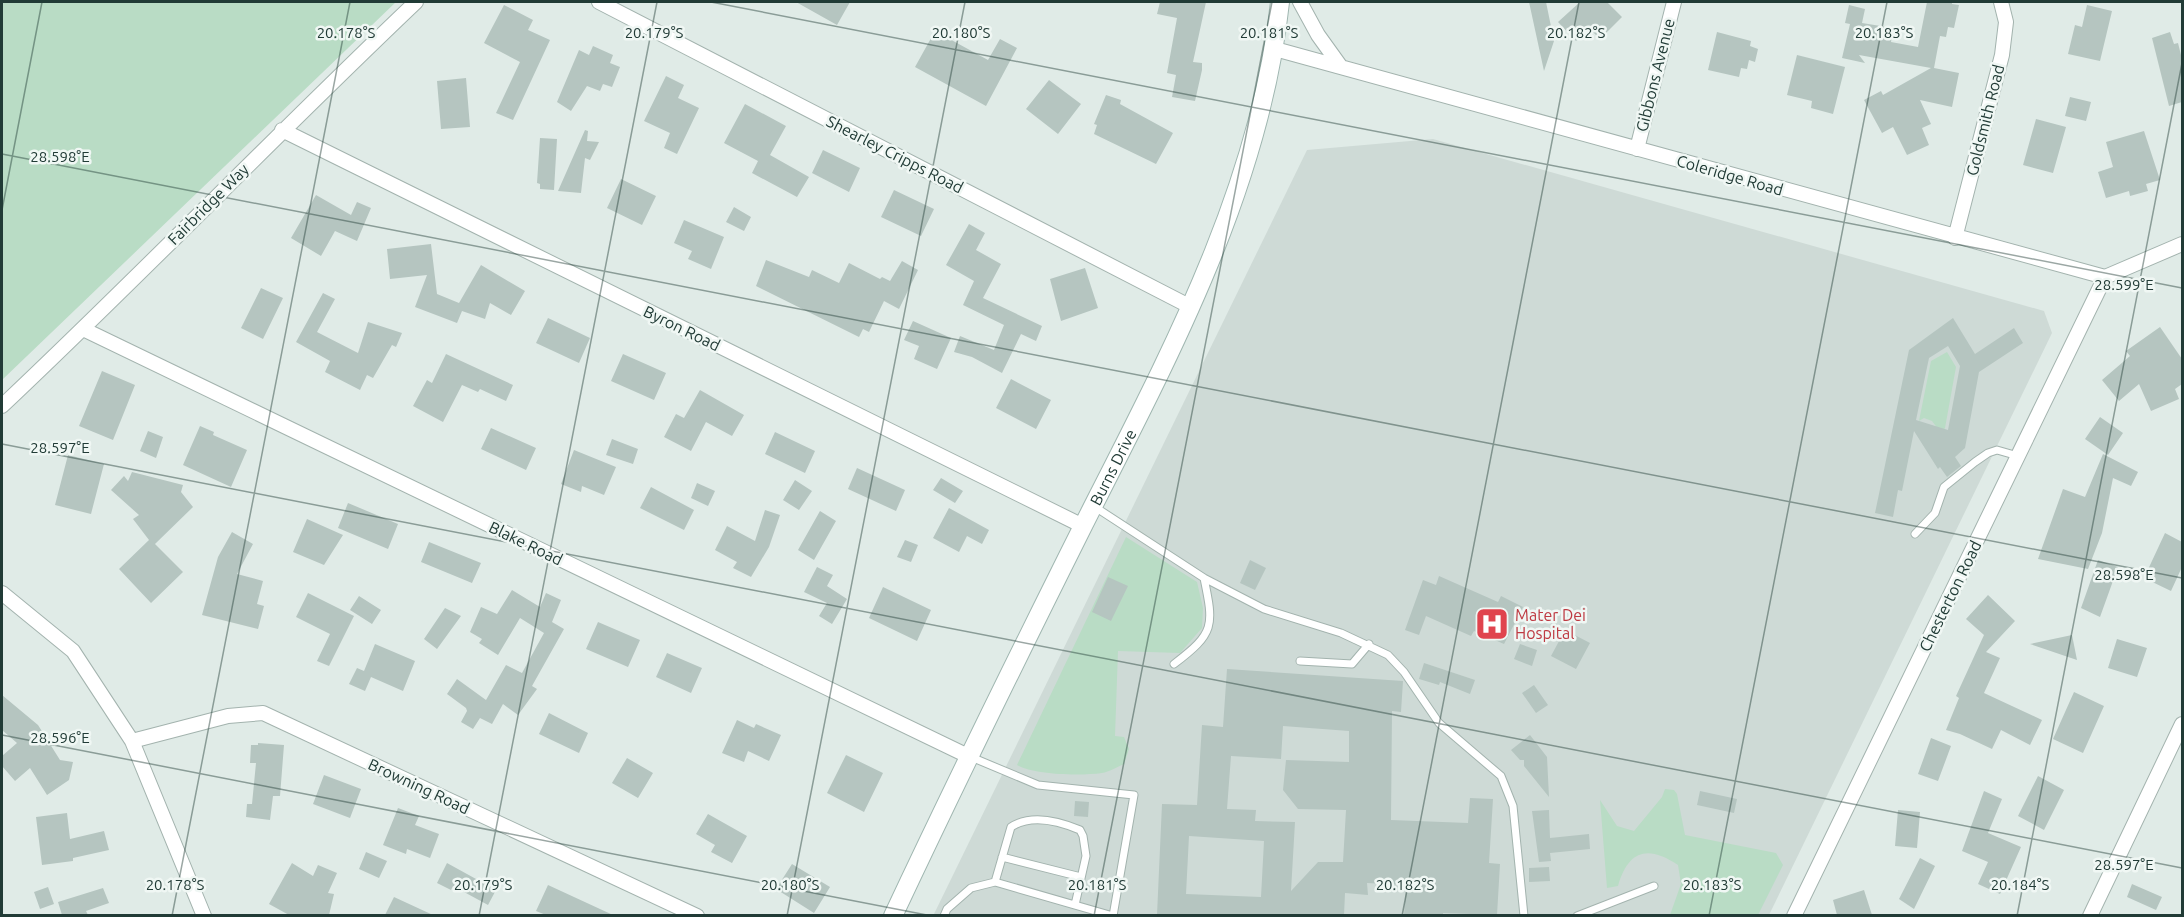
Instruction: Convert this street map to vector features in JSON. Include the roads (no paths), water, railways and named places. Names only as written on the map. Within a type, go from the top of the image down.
[{"type":"main road","name":"Burns Drive","points":[[893,915],[968,756],[1191,307],[1237,193],[1275,49],[1280,2]]},
{"type":"street","name":"Fairbridge Way","points":[[2,406],[83,329],[282,130],[416,2]]},
{"type":"street","name":"Shearley Cripps Road","points":[[599,2],[1191,307]]},
{"type":"street","points":[[1300,2],[1318,35],[1341,67]]},
{"type":"street","name":"Gibbons Avenue","points":[[1637,149],[1674,2]]},
{"type":"street","name":"Goldsmith Road","points":[[1955,238],[2002,55],[2006,22],[2001,2]]},
{"type":"street","name":"Coleridge Road","points":[[1275,49],[1955,238],[2105,277]]},
{"type":"street","name":"Byron Road","points":[[282,130],[1083,526]]},
{"type":"street","points":[[2105,277],[2182,244]]},
{"type":"street","name":"Chesterton Road","points":[[1794,915],[2105,277]]},
{"type":"street","name":"Blake Road","points":[[83,329],[968,756]]},
{"type":"street","points":[[2,593],[73,651],[132,741],[204,915]]},
{"type":"street","name":"Browning Road","points":[[132,741],[228,716],[263,713],[698,915]]},
{"type":"street","points":[[2090,915],[2182,724]]},
{"type":"lane","points":[[1915,534],[1935,513],[1944,487],[1975,462],[1997,450],[2018,456]]},
{"type":"lane","points":[[1093,506],[1204,578],[1264,609],[1369,644],[1388,655],[1404,672],[1439,723],[1501,776],[1513,806],[1524,915]]},
{"type":"lane","points":[[1174,663],[1199,645],[1209,630],[1210,610],[1204,578]]},
{"type":"lane","points":[[1300,661],[1352,664],[1369,644]]},
{"type":"lane","points":[[944,915],[947,909],[971,888],[995,882],[1113,915],[1134,795],[1038,785],[968,756]]},
{"type":"lane","points":[[995,882],[1011,827],[1019,822],[1033,820],[1070,826],[1080,830],[1086,845],[1075,905]]},
{"type":"lane","points":[[1002,857],[1081,876]]},
{"type":"lane","points":[[1577,915],[1654,886]]},
{"type":"place","name":"Mater Dei Hospital","points":[[1492,624]]}]
